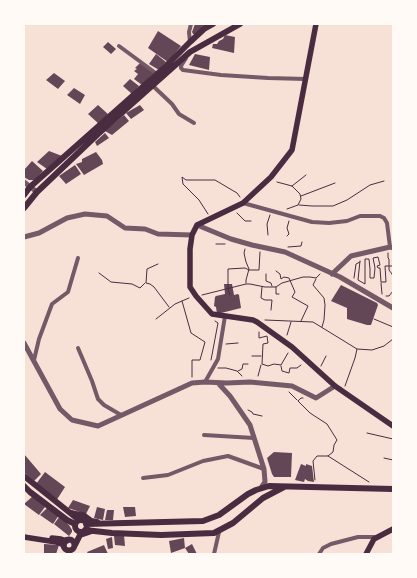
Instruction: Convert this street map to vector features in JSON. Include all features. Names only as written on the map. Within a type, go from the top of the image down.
[{"type":"main road","points":[[24,194],[27,185],[157,74],[204,29],[213,24]]},
{"type":"main road","points":[[24,208],[37,192],[98,134],[190,52],[240,24]]},
{"type":"main road","points":[[316,24],[292,150],[272,177],[240,202],[197,226],[192,235],[190,249],[190,287],[212,314],[257,322],[292,347],[338,388],[393,426]]},
{"type":"main road","points":[[190,42],[189,46],[191,48],[200,46]]},
{"type":"main road","points":[[24,476],[68,511],[80,527]]},
{"type":"main road","points":[[24,486],[67,520],[80,527],[112,533],[187,535],[219,532],[264,498],[285,486]]},
{"type":"main road","points":[[70,545],[80,527],[99,523],[203,521],[214,518],[248,494],[269,486],[393,489]]},
{"type":"main road","points":[[68,511],[83,515],[91,521],[99,523]]},
{"type":"main road","points":[[67,520],[73,530],[70,545]]},
{"type":"main road","points":[[366,554],[377,537],[393,529]]},
{"type":"main road","points":[[61,554],[85,532],[112,533]]},
{"type":"main road","points":[[24,537],[56,538],[70,545]]},
{"type":"street","points":[[190,42],[189,32],[191,24]]},
{"type":"street","points":[[119,46],[157,74]]},
{"type":"street","points":[[190,52],[181,66],[183,70],[221,75],[306,79]]},
{"type":"street","points":[[153,86],[172,104],[179,114],[194,123]]},
{"type":"street","points":[[27,185],[37,192]]},
{"type":"street","points":[[240,202],[312,222],[347,221],[360,216],[380,216],[384,218],[387,223],[392,250],[351,256],[332,274]]},
{"type":"street","points":[[24,237],[39,233],[67,218],[85,214],[106,216],[125,228],[145,229],[158,234],[192,235]]},
{"type":"street","points":[[197,226],[231,239],[285,252],[332,274],[393,308]]},
{"type":"street","points":[[34,360],[39,339],[52,304],[68,292],[78,258]]},
{"type":"street","points":[[205,382],[218,359],[225,315]]},
{"type":"street","points":[[24,342],[60,409],[72,420],[98,426],[192,382],[250,382],[292,386],[316,398],[338,388]]},
{"type":"street","points":[[78,348],[98,399],[104,406],[121,415]]},
{"type":"street","points":[[218,383],[230,396],[250,425],[264,469],[265,482],[259,489]]},
{"type":"street","points":[[204,435],[254,438]]},
{"type":"street","points":[[143,478],[172,474],[203,461],[228,456],[264,469]]},
{"type":"street","points":[[214,554],[219,532]]},
{"type":"street","points":[[319,554],[323,548],[331,544],[358,537],[377,537]]},
{"type":"path","points":[[292,186],[306,175]]},
{"type":"path","points":[[210,216],[206,213],[196,196],[184,184],[182,177],[186,180],[215,180],[237,193],[241,198],[240,202]]},
{"type":"path","points":[[272,177],[278,182],[292,186],[299,192],[301,196],[298,205]]},
{"type":"path","points":[[287,236],[289,234],[290,217],[283,211],[298,205],[333,206],[347,200],[370,185],[384,181]]},
{"type":"path","points":[[301,196],[335,183]]},
{"type":"path","points":[[237,210],[235,211],[245,221],[251,221]]},
{"type":"path","points":[[268,235],[267,224],[270,215]]},
{"type":"path","points":[[287,247],[301,246],[302,242]]},
{"type":"path","points":[[245,246],[244,253],[249,270],[246,284]]},
{"type":"path","points":[[230,295],[228,289],[228,270],[245,268],[259,270],[261,249]]},
{"type":"path","points":[[392,250],[388,252],[389,270],[393,277]]},
{"type":"path","points":[[358,280],[360,258],[366,256]]},
{"type":"path","points":[[360,262],[356,264],[354,278],[365,284],[365,259],[369,259],[370,278],[374,278],[373,258],[378,257],[380,264],[377,266],[380,268],[381,293],[384,297],[389,296],[393,292]]},
{"type":"path","points":[[99,273],[111,282],[132,284],[140,288],[146,283],[147,269],[158,264]]},
{"type":"path","points":[[381,282],[386,282],[385,266],[393,266]]},
{"type":"path","points":[[276,271],[280,274],[281,279],[290,278],[295,292],[292,297],[308,306],[300,322]]},
{"type":"path","points":[[321,273],[313,285],[324,298],[324,320],[322,327]]},
{"type":"path","points":[[266,274],[266,281],[271,283],[272,286]]},
{"type":"path","points":[[276,287],[282,282],[290,280],[316,278]]},
{"type":"path","points":[[146,283],[154,287],[170,308]]},
{"type":"path","points":[[156,319],[182,301],[196,296],[246,284],[276,287]]},
{"type":"path","points":[[262,286],[262,298],[272,300],[272,310]]},
{"type":"path","points":[[276,287],[276,294],[279,294]]},
{"type":"path","points":[[182,301],[191,333],[205,342],[200,360],[192,360],[192,380]]},
{"type":"path","points":[[210,361],[218,323],[212,318]]},
{"type":"path","points":[[258,379],[262,364],[263,344],[268,343],[267,336],[259,338],[260,328],[257,322],[262,320],[313,322],[357,349],[372,350],[384,346],[393,339]]},
{"type":"path","points":[[374,320],[393,327]]},
{"type":"path","points":[[287,335],[292,321]]},
{"type":"path","points":[[223,344],[238,343]]},
{"type":"path","points":[[338,388],[344,388],[357,349]]},
{"type":"path","points":[[290,350],[281,365],[282,371],[289,373],[290,368],[297,368],[303,363]]},
{"type":"path","points":[[252,356],[262,356]]},
{"type":"path","points":[[320,366],[326,356]]},
{"type":"path","points":[[238,371],[242,370],[243,364],[248,364]]},
{"type":"path","points":[[262,364],[268,366],[274,364],[281,365]]},
{"type":"path","points":[[216,369],[226,368],[238,371],[246,380]]},
{"type":"path","points":[[308,400],[301,398],[298,400],[310,413],[327,424],[337,440],[333,452],[328,456]]},
{"type":"path","points":[[242,410],[248,410],[253,414],[262,416]]},
{"type":"path","points":[[367,433],[393,439]]},
{"type":"path","points":[[318,488],[313,461],[318,456],[328,456],[372,484]]},
{"type":"path","points":[[384,458],[393,460]]},
{"type":"building","points":[[195,24],[210,24],[196,34],[193,34]]},
{"type":"building","points":[[158,31],[181,46],[168,62],[148,48]]},
{"type":"building","points":[[225,35],[235,37],[234,53],[212,48],[213,44],[217,44]]},
{"type":"building","points":[[108,42],[116,49],[111,54],[103,47]]},
{"type":"building","points":[[156,54],[166,62],[159,70],[149,64]]},
{"type":"building","points":[[195,54],[210,57],[209,70],[189,65]]},
{"type":"building","points":[[141,62],[154,73],[142,85],[134,79],[138,74],[134,71],[137,69],[135,68]]},
{"type":"building","points":[[54,73],[65,81],[58,89],[46,80]]},
{"type":"building","points":[[130,79],[139,86],[132,94],[123,86]]},
{"type":"building","points":[[74,88],[85,95],[80,104],[67,95]]},
{"type":"building","points":[[98,105],[109,115],[99,124],[88,114]]},
{"type":"building","points":[[140,105],[144,110],[131,119],[126,113]]},
{"type":"building","points":[[124,115],[129,121],[112,135],[105,131]]},
{"type":"building","points":[[105,133],[109,138],[97,146],[95,142]]},
{"type":"building","points":[[49,151],[62,156],[47,169],[37,162]]},
{"type":"building","points":[[96,152],[103,164],[84,175],[76,164]]},
{"type":"building","points":[[32,161],[43,171],[35,180],[29,180],[24,177],[24,170]]},
{"type":"building","points":[[75,165],[81,174],[66,184],[59,176]]},
{"type":"building","points":[[224,284],[232,284],[234,295],[239,295],[241,308],[217,314],[216,307],[214,306],[215,297],[225,294]]},
{"type":"building","points":[[341,285],[377,303],[371,325],[347,319],[347,308],[331,301]]},
{"type":"building","points":[[274,452],[292,453],[291,477],[274,477],[267,458]]},
{"type":"building","points":[[24,454],[41,474],[34,481],[24,472]]},
{"type":"building","points":[[301,464],[312,466],[314,482],[305,479],[304,482],[295,480]]},
{"type":"building","points":[[45,472],[65,487],[56,501],[36,484]]},
{"type":"building","points":[[33,496],[45,507],[39,515],[24,504]]},
{"type":"building","points":[[73,500],[90,506],[86,514],[68,508]]},
{"type":"building","points":[[48,507],[59,515],[53,524],[40,515]]},
{"type":"building","points":[[97,507],[105,509],[103,520],[94,518]]},
{"type":"building","points":[[123,507],[135,507],[136,516],[125,517]]},
{"type":"building","points":[[107,510],[114,510],[113,520],[105,520]]},
{"type":"building","points":[[60,516],[72,530],[69,536],[54,524]]},
{"type":"building","points":[[124,535],[125,546],[115,545],[114,536]]},
{"type":"building","points":[[112,537],[113,548],[108,549],[106,539]]},
{"type":"building","points":[[184,538],[185,548],[171,553],[169,541]]},
{"type":"building","points":[[44,544],[59,545],[56,554],[44,554]]},
{"type":"building","points":[[192,544],[197,554],[189,554],[185,548]]},
{"type":"building","points":[[104,545],[108,554],[88,554],[87,552]]}]
